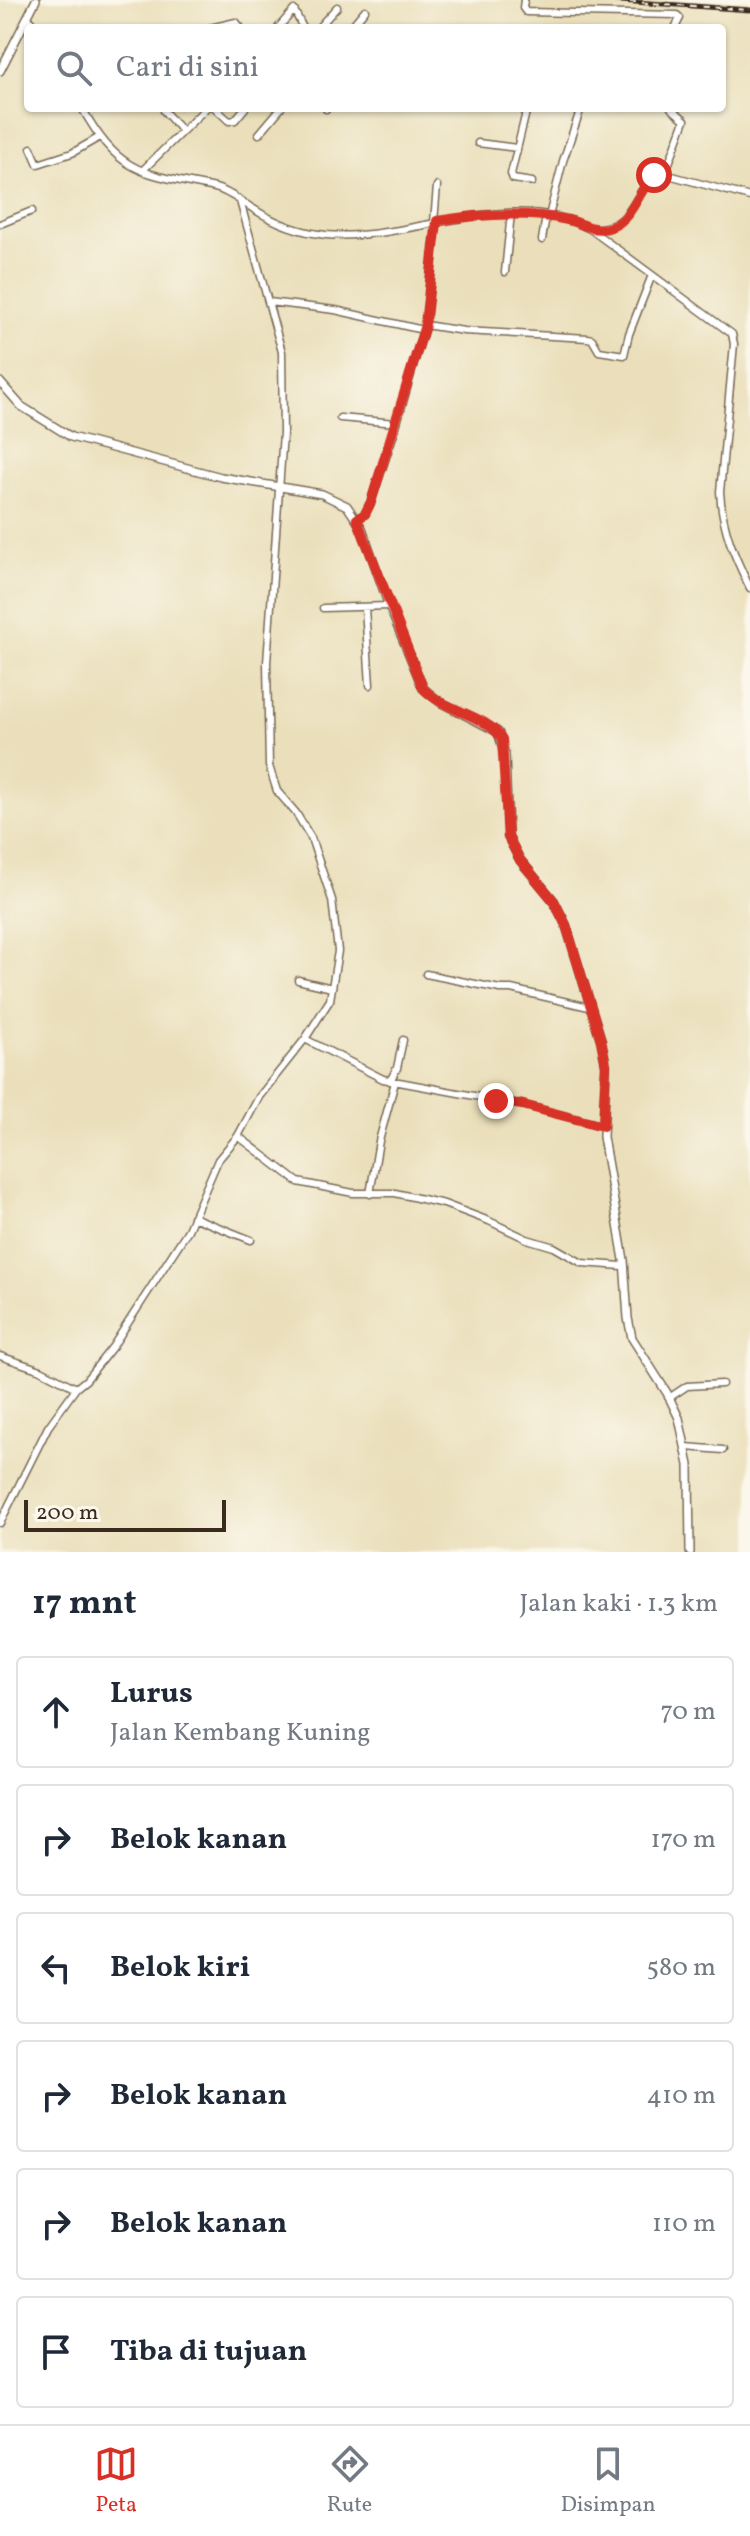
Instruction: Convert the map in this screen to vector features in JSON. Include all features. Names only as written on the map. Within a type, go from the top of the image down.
[{"type":"street","points":[[24,24],[36,0]]},
{"type":"street","points":[[524,0],[526,12],[677,15],[680,18],[677,24]]},
{"type":"street","points":[[282,24],[299,2]]},
{"type":"street","points":[[322,24],[337,7]]},
{"type":"street","points":[[294,10],[301,24]]},
{"type":"street","points":[[353,24],[365,10]]},
{"type":"street","points":[[28,17],[32,24]]},
{"type":"street","points":[[0,71],[24,25]]},
{"type":"street","points":[[84,112],[98,138],[117,156],[142,171],[176,182],[218,189],[287,227],[327,235],[371,233],[436,221],[511,213],[577,222],[590,229],[732,334],[734,344],[721,510],[734,556],[750,588]]},
{"type":"street","points":[[165,112],[181,130]]},
{"type":"street","points":[[142,171],[199,112]]},
{"type":"street","points":[[219,112],[229,121],[235,120],[242,112]]},
{"type":"street","points":[[259,134],[278,112]]},
{"type":"street","points":[[526,112],[512,177],[532,182]]},
{"type":"street","points":[[542,240],[580,112]]},
{"type":"street","points":[[665,174],[685,120],[676,112]]},
{"type":"street","points":[[31,148],[38,165],[72,153],[98,138]]},
{"type":"street","points":[[478,143],[517,148]]},
{"type":"street","points":[[590,229],[608,228],[616,224],[635,204],[654,175],[665,174],[750,197]]},
{"type":"street","points":[[357,519],[368,508],[424,328],[437,186]]},
{"type":"street","points":[[0,1523],[43,1435],[76,1388],[113,1346],[183,1238],[213,1169],[238,1136],[259,1097],[325,1011],[332,988],[338,940],[332,900],[311,838],[296,813],[277,791],[269,766],[267,663],[283,433],[282,352],[240,201]]},
{"type":"street","points":[[0,224],[32,211]]},
{"type":"street","points":[[505,272],[511,213]]},
{"type":"street","points":[[269,302],[335,310],[424,328],[588,338],[592,339],[599,351],[624,355],[652,275]]},
{"type":"street","points":[[0,382],[21,406],[71,437],[221,477],[331,497],[347,506],[357,519],[423,688],[440,702],[495,729],[502,739],[508,837],[520,860],[559,909],[601,1040],[606,1065],[605,1158],[624,1260],[622,1266],[632,1338],[677,1412],[686,1447],[689,1477],[690,1552]]},
{"type":"street","points":[[340,418],[396,423]]},
{"type":"street","points":[[323,608],[389,606]]},
{"type":"street","points":[[365,608],[370,685]]},
{"type":"street","points":[[426,974],[589,1007]]},
{"type":"street","points":[[298,980],[332,988]]},
{"type":"street","points":[[305,1039],[393,1081],[523,1105],[603,1126]]},
{"type":"street","points":[[370,1194],[403,1040]]},
{"type":"street","points":[[238,1136],[298,1182],[331,1190],[395,1193],[444,1204],[554,1247],[582,1263],[622,1266]]},
{"type":"street","points":[[193,1217],[251,1240]]},
{"type":"street","points":[[0,1356],[41,1370],[76,1388]]},
{"type":"street","points":[[669,1398],[687,1386],[722,1384]]},
{"type":"street","points":[[686,1447],[723,1450]]},
{"type":"railway","points":[[606,0],[750,10]]},
{"type":"route","points":[[496,1101],[603,1126],[606,1065],[601,1040],[566,925],[554,901],[520,860],[508,837],[502,739],[495,729],[440,702],[423,688],[357,519],[365,514],[371,502],[425,325],[437,221],[519,213],[577,222],[590,229],[608,228],[635,204],[654,175]]}]
